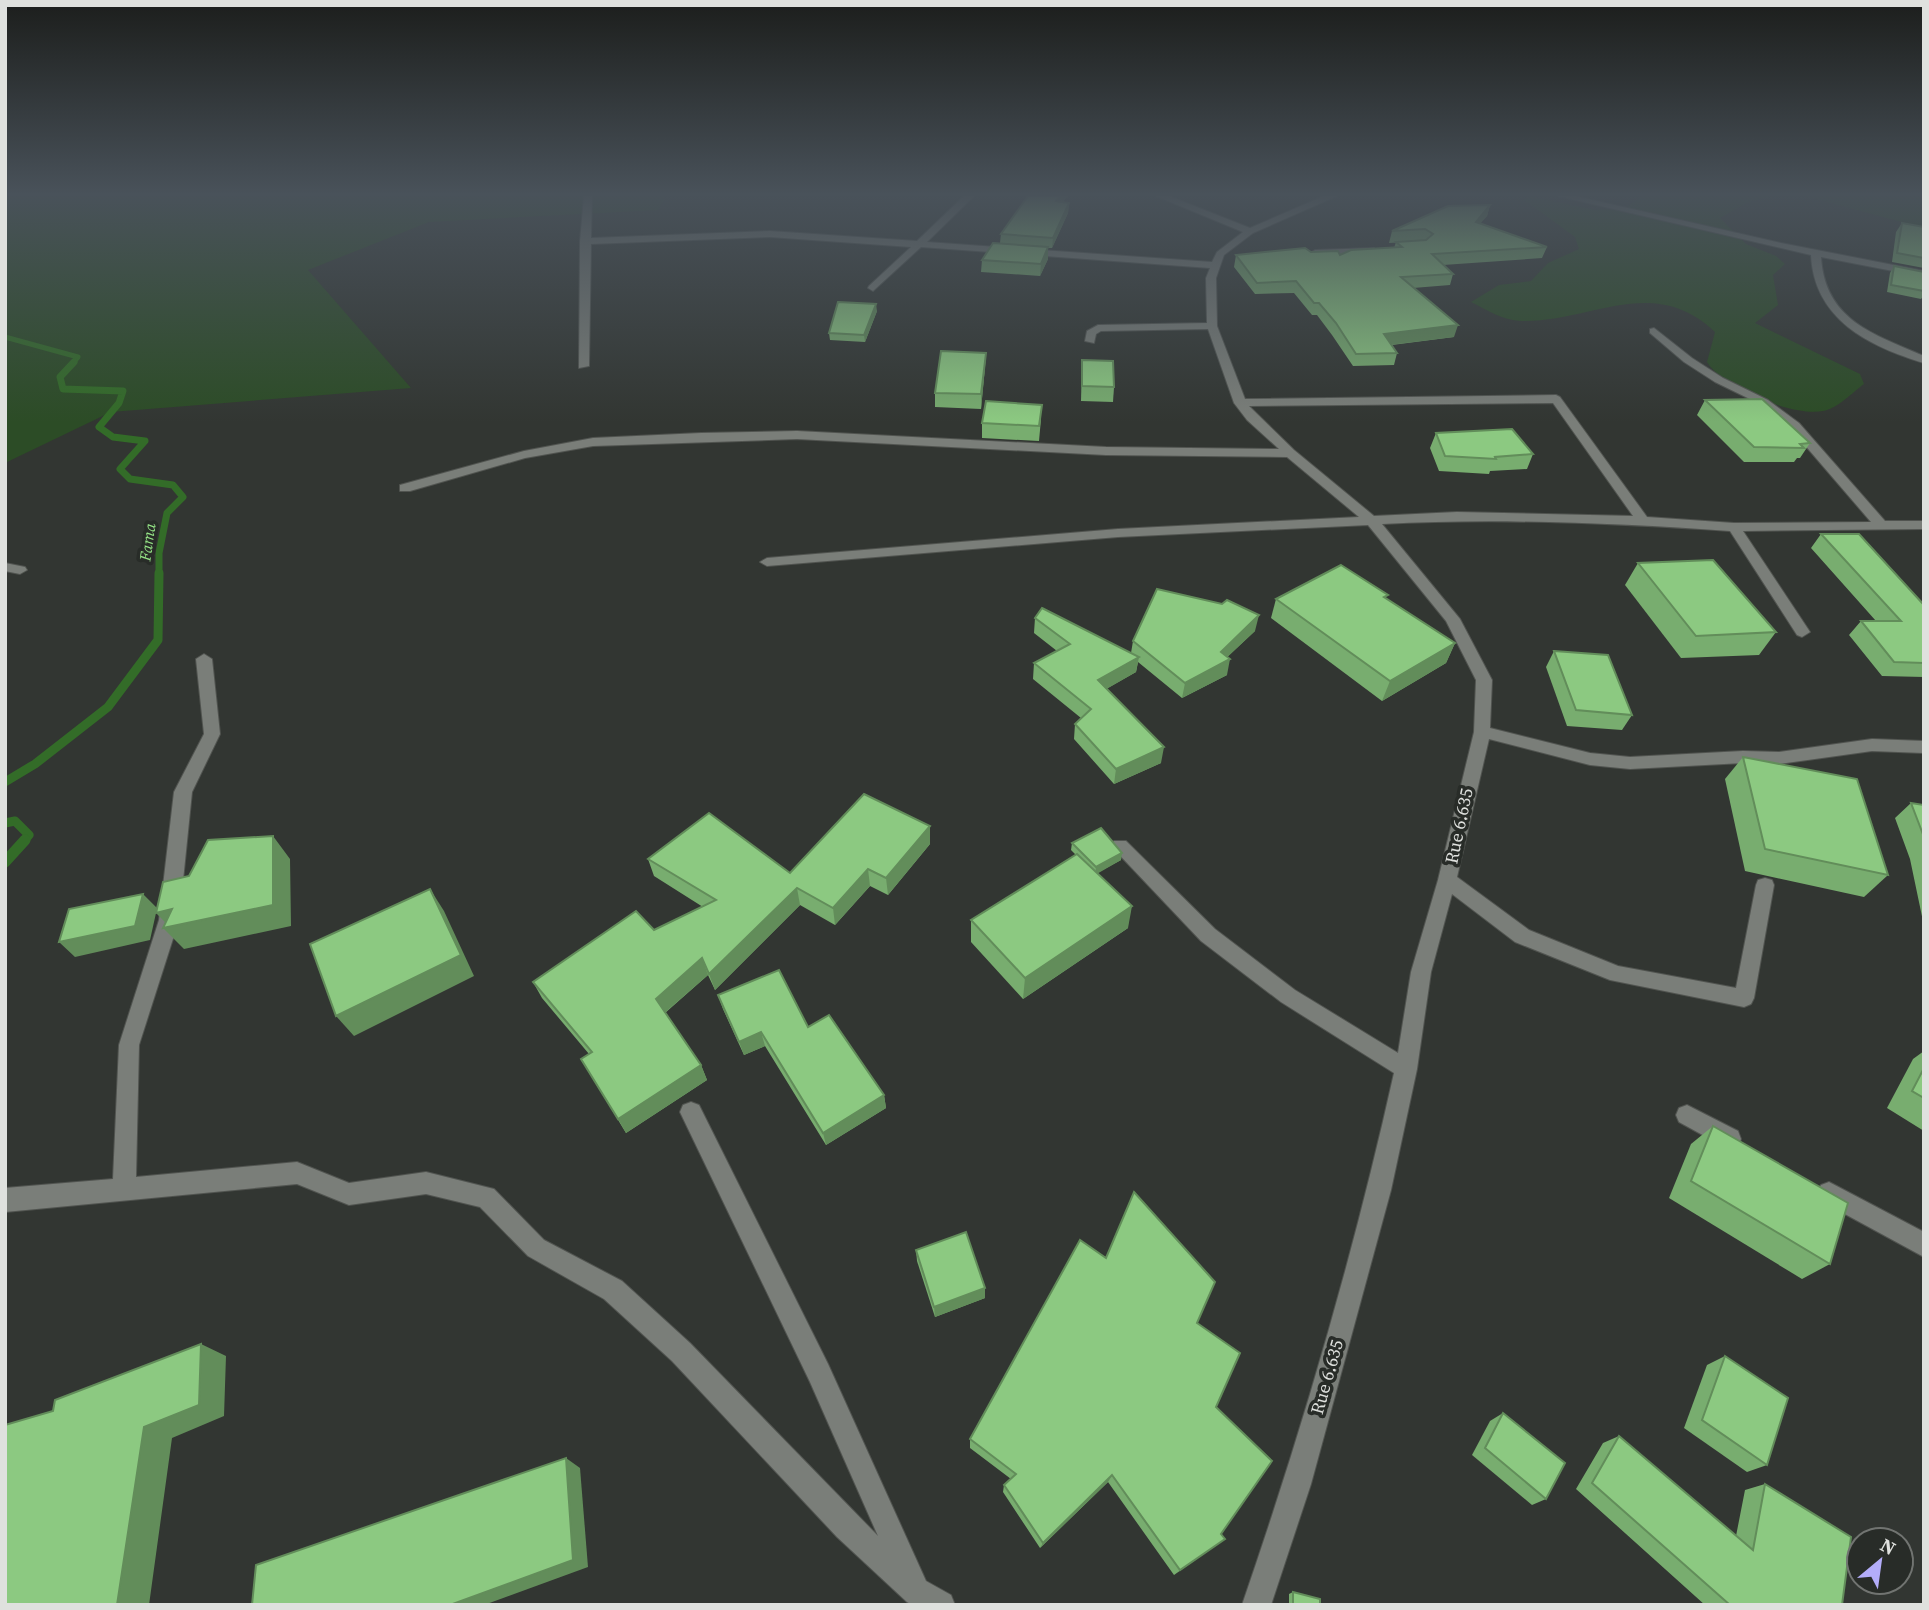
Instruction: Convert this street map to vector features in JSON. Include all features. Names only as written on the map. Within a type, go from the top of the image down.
[{"type":"street","points":[[583,366],[585,271]]},
{"type":"street","points":[[873,288],[891,271]]},
{"type":"street","name":"Rue 6.635","points":[[1215,271],[1211,278],[1212,326],[1240,403],[1251,417],[1290,453],[1371,520],[1453,619],[1484,680],[1482,732],[1447,880],[1421,972],[1406,1069],[1380,1190],[1297,1484],[1256,1605]]},
{"type":"street","points":[[1816,271],[1827,303],[1855,329],[1924,360]]},
{"type":"street","points":[[1090,341],[1091,333],[1098,328],[1212,326]]},
{"type":"street","points":[[1654,331],[1688,360],[1718,380],[1764,401],[1795,426],[1881,525]]},
{"type":"street","points":[[1240,403],[1556,399],[1643,521]]},
{"type":"street","points":[[405,488],[524,455],[593,442],[687,438],[797,435],[1107,451],[1290,453]]},
{"type":"street","points":[[767,562],[1118,533],[1371,520],[1522,516],[1734,527],[1924,526]]},
{"type":"street","points":[[1734,527],[1802,632]]},
{"type":"street","points":[[124,1188],[129,1045],[169,920],[183,792],[212,734],[204,659]]},
{"type":"street","points":[[1482,732],[1590,759],[1630,763],[1743,757],[1779,758],[1872,745],[1924,747]]},
{"type":"street","points":[[1120,846],[1208,936],[1289,996],[1406,1069]]},
{"type":"street","points":[[1447,880],[1522,936],[1618,975],[1744,998],[1765,885]]},
{"type":"street","points":[[691,1112],[819,1373],[917,1592]]},
{"type":"street","points":[[1687,1115],[1746,1147]]},
{"type":"street","points":[[5,1200],[297,1173],[349,1194],[426,1184],[486,1197],[536,1248],[613,1290],[681,1352],[847,1527],[917,1592],[941,1605]]},
{"type":"street","points":[[1805,1180],[1924,1245]]},
{"type":"green space","points":[[5,271],[309,271],[411,388],[111,412],[5,463]]},
{"type":"green space","points":[[1540,271],[1777,271],[1773,275],[1778,305],[1755,323],[1860,374],[1864,384],[1828,410],[1794,410],[1743,391],[1715,372],[1707,362],[1715,332],[1691,315],[1668,306],[1644,303],[1621,305],[1547,320],[1521,321],[1501,317],[1471,302],[1499,285],[1531,281]]},
{"type":"building","points":[[1248,271],[1450,271],[1453,274],[1401,277],[1458,325],[1384,334],[1397,353],[1356,354],[1336,323],[1319,303],[1314,303],[1296,281],[1257,283]]},
{"type":"building","points":[[1893,271],[1924,272],[1924,291],[1891,285]]},
{"type":"building","points":[[838,302],[876,304],[864,335],[829,333]]},
{"type":"building","points":[[941,351],[986,353],[981,394],[935,393]]},
{"type":"building","points":[[1082,360],[1113,361],[1114,387],[1082,386]]},
{"type":"building","points":[[1762,399],[1810,443],[1800,444],[1804,448],[1754,447],[1705,400]]},
{"type":"building","points":[[986,401],[1042,405],[1039,426],[982,423]]},
{"type":"building","points":[[1512,429],[1533,454],[1495,457],[1496,459],[1445,456],[1436,433]]},
{"type":"building","points":[[1821,534],[1859,534],[1924,605],[1924,663],[1894,662],[1861,621],[1901,621]]},
{"type":"building","points":[[1713,560],[1776,632],[1696,636],[1638,563]]},
{"type":"building","points":[[1341,565],[1388,595],[1384,597],[1455,643],[1390,681],[1276,599]]},
{"type":"building","points":[[1157,589],[1222,604],[1227,600],[1259,615],[1221,652],[1230,659],[1185,683],[1133,641]]},
{"type":"building","points":[[1042,608],[1139,657],[1098,680],[1164,747],[1116,769],[1075,724],[1091,709],[1034,663],[1070,644],[1035,618]]},
{"type":"building","points":[[1554,651],[1608,655],[1632,715],[1576,710]]},
{"type":"building","points":[[1743,757],[1857,779],[1888,875],[1765,849]]},
{"type":"building","points":[[864,794],[930,826],[886,878],[868,869],[833,908],[797,888],[709,974],[702,958],[656,999],[701,1065],[618,1119],[581,1059],[592,1052],[533,982],[636,911],[654,930],[716,900],[648,859],[709,813],[790,873]]},
{"type":"building","points":[[1911,803],[1924,805],[1924,837]]},
{"type":"building","points":[[1101,828],[1122,853],[1096,867],[1072,843]]},
{"type":"building","points":[[273,836],[273,905],[163,928],[172,909],[156,913],[163,882],[189,876],[208,840]]},
{"type":"building","points":[[1077,854],[1132,906],[1025,978],[971,920]]},
{"type":"building","points":[[430,889],[461,955],[336,1016],[310,944]]},
{"type":"building","points":[[143,894],[135,926],[59,942],[69,909]]},
{"type":"building","points":[[779,970],[808,1027],[829,1015],[884,1095],[823,1133],[761,1032],[739,1042],[718,995]]},
{"type":"building","points":[[1924,1068],[1924,1098],[1912,1091]]},
{"type":"building","points":[[1713,1126],[1848,1203],[1830,1264],[1691,1181]]},
{"type":"building","points":[[1134,1192],[1215,1282],[1197,1323],[1240,1353],[1216,1407],[1272,1461],[1221,1534],[1225,1539],[1180,1570],[1112,1475],[1043,1543],[1004,1485],[1016,1474],[970,1439],[1080,1240],[1106,1258]]},
{"type":"building","points":[[966,1232],[985,1288],[934,1307],[916,1250]]},
{"type":"building","points":[[201,1344],[199,1405],[144,1427],[117,1605],[5,1605],[5,1425],[53,1411],[55,1400]]},
{"type":"building","points":[[1725,1356],[1788,1398],[1767,1465],[1702,1420]]},
{"type":"building","points":[[1503,1413],[1565,1463],[1546,1499],[1485,1448]]},
{"type":"building","points":[[1619,1436],[1753,1550],[1765,1484],[1845,1533],[1842,1605],[1730,1605],[1592,1483]]},
{"type":"building","points":[[566,1458],[573,1560],[450,1605],[252,1605],[256,1565]]},
{"type":"building","points":[[1293,1592],[1320,1599],[1320,1605],[1293,1605]]},
{"type":"waterway","name":"Fama","points":[[5,337],[78,357],[72,364]]},
{"type":"waterway","name":"Fama","points":[[74,362],[60,377],[63,389],[123,391],[119,403],[99,427],[113,437],[145,441],[120,469],[130,479],[173,485],[183,497],[167,513],[159,553],[159,573]]},
{"type":"waterway","name":"Fama","points":[[5,782],[35,764],[108,707],[158,640],[159,573]]},
{"type":"waterway","name":"Fama","points":[[5,823],[15,821],[29,835],[23,842]]},
{"type":"waterway","name":"Fama","points":[[5,862],[25,840]]}]
